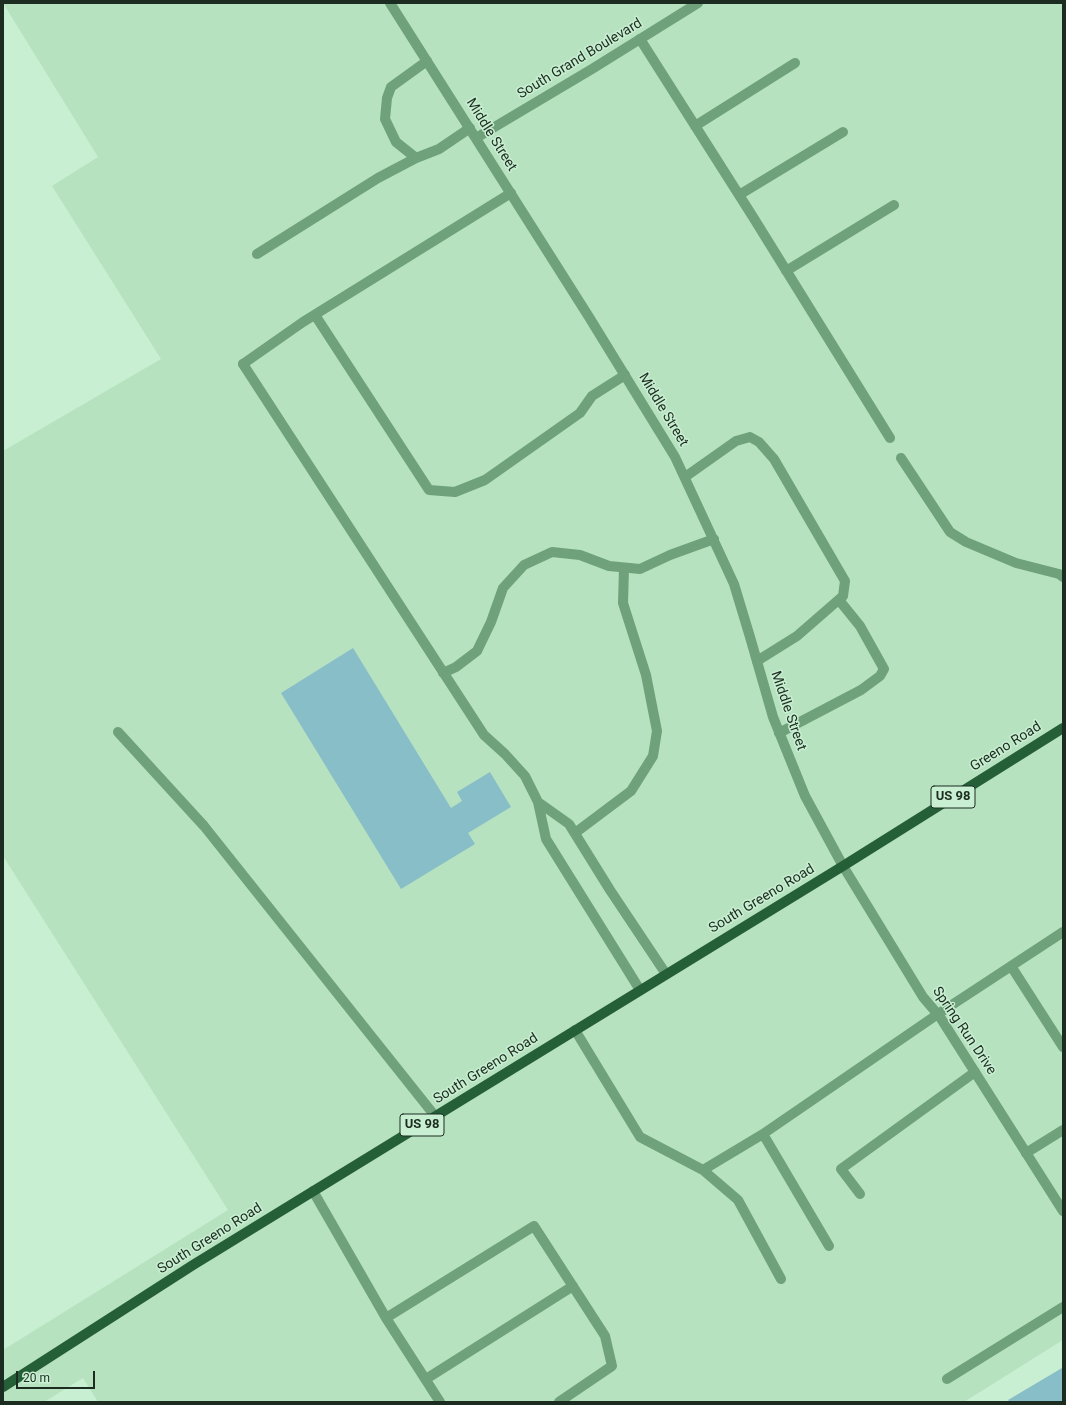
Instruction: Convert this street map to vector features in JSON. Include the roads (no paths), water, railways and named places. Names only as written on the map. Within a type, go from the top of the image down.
[{"type":"main road","name":"Greeno Road","points":[[842,866],[1063,728]]},
{"type":"main road","name":"South Greeno Road","points":[[3,1387],[193,1265],[842,866]]},
{"type":"street","name":"Middle Street","points":[[390,3],[470,128],[675,457],[734,584],[779,733],[805,796],[842,866]]},
{"type":"street","name":"South Grand Boulevard","points":[[476,138],[698,3]]},
{"type":"street","points":[[640,39],[890,438]]},
{"type":"street","points":[[416,158],[396,142],[384,119],[387,98],[391,87],[427,61]]},
{"type":"street","points":[[695,126],[795,63]]},
{"type":"street","points":[[257,254],[378,178],[416,158],[439,149],[470,128]]},
{"type":"street","points":[[739,196],[843,132]]},
{"type":"street","points":[[510,193],[315,315],[243,364],[484,735],[506,754],[525,776],[538,802],[546,839],[640,990]]},
{"type":"street","points":[[786,271],[894,205]]},
{"type":"street","points":[[315,315],[429,490],[455,492],[485,480],[580,413],[592,396],[625,375]]},
{"type":"street","points":[[685,477],[736,440],[750,437],[759,442],[774,459],[845,581],[843,596],[839,600],[797,636],[757,661]]},
{"type":"street","points":[[901,458],[950,532],[966,542],[1016,563],[1059,574],[1063,577]]},
{"type":"street","points":[[443,673],[456,667],[477,651],[492,622],[503,588],[524,565],[552,552],[580,555],[609,566],[640,569],[670,555],[714,539]]},
{"type":"street","points":[[575,833],[631,791],[653,756],[657,731],[646,675],[623,603],[624,568]]},
{"type":"street","points":[[779,733],[861,690],[880,676],[884,669],[860,626],[839,600]]},
{"type":"street","points":[[118,732],[204,826],[436,1116]]},
{"type":"street","points":[[538,802],[569,824],[610,890],[666,974]]},
{"type":"street","name":"Spring Run Drive","points":[[842,866],[923,996],[938,1014],[1063,1211]]},
{"type":"street","points":[[703,1170],[763,1134],[938,1014],[1063,932]]},
{"type":"street","points":[[1011,966],[1063,1047]]},
{"type":"street","points":[[575,1030],[640,1137],[703,1170],[738,1200],[781,1279]]},
{"type":"street","points":[[860,1194],[842,1169],[975,1072]]},
{"type":"street","points":[[1026,1153],[1063,1130]]},
{"type":"street","points":[[763,1134],[829,1246]]},
{"type":"street","points":[[313,1191],[386,1318],[440,1402]]},
{"type":"street","points":[[386,1318],[534,1226],[605,1336],[612,1366],[559,1402]]},
{"type":"street","points":[[426,1379],[573,1286]]},
{"type":"street","points":[[947,1379],[1063,1307]]}]
